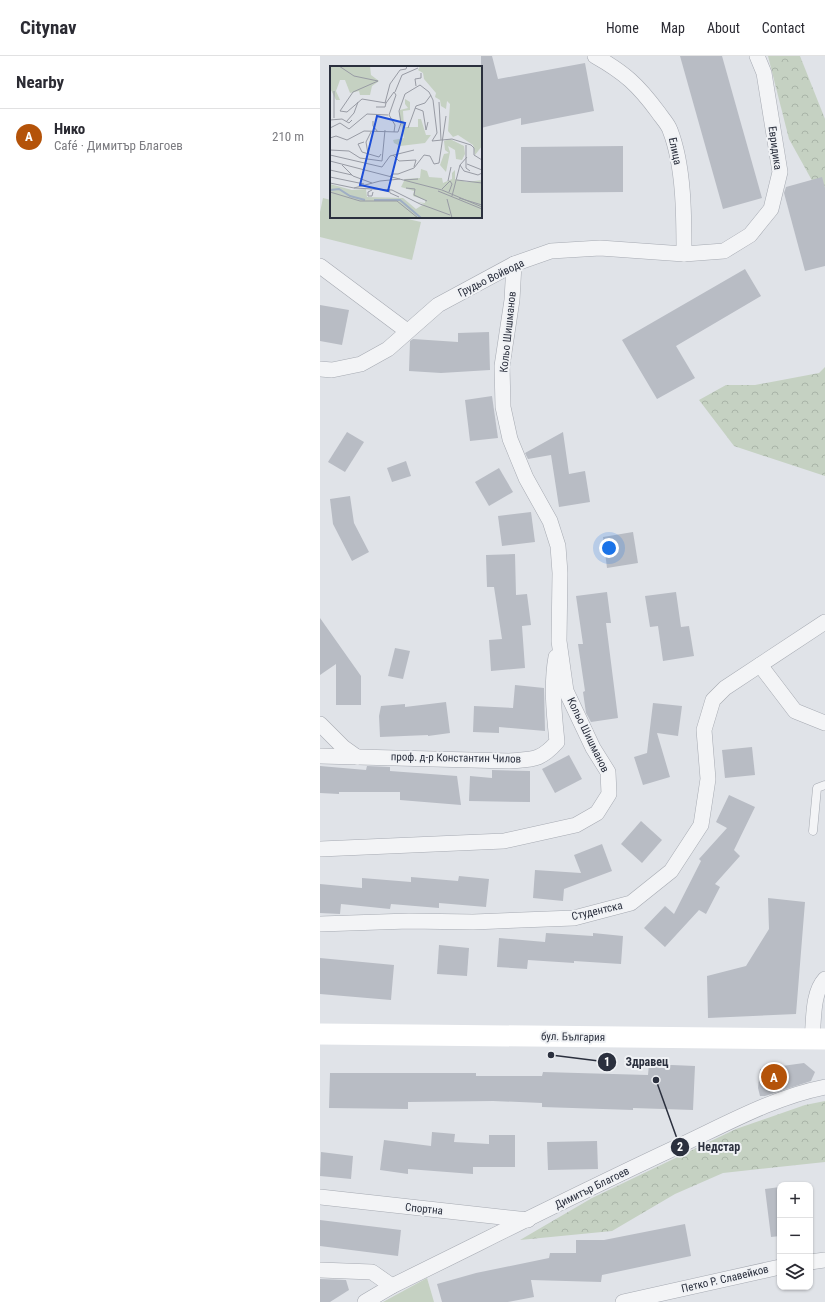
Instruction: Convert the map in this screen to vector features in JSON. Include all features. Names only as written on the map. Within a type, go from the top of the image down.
[{"type":"street","name":"Елица","points":[[595,56],[620,70],[641,89],[670,128],[676,150],[684,208],[684,254]]},
{"type":"street","name":"Евридика","points":[[684,254],[724,251],[750,235],[771,209],[780,172],[764,74],[757,56]]},
{"type":"street","name":"Грудьо Войвода","points":[[320,369],[332,370],[361,364],[388,349],[438,305],[514,264],[551,252],[600,248],[684,254]]},
{"type":"street","name":"Кольо Шишманов","points":[[320,849],[504,841],[576,825],[597,813],[609,794],[608,772],[593,748],[566,691],[559,641],[560,573],[558,546],[550,521],[526,478],[510,438],[503,407],[502,366],[512,300],[514,264]]},
{"type":"street","points":[[320,266],[407,331]]},
{"type":"street","name":"Студентска","points":[[320,924],[409,921],[473,922],[574,918],[631,903],[671,872],[701,825],[708,779],[704,730],[713,700],[725,688],[825,622]]},
{"type":"street","name":"проф. д-р Константин Чилов","points":[[320,756],[509,761],[529,759],[545,755],[557,742],[553,699],[553,673],[559,641]]},
{"type":"street","points":[[760,665],[795,711],[825,723]]},
{"type":"street","points":[[320,724],[343,748],[357,757]]},
{"type":"street","points":[[819,1039],[817,993],[825,979]]},
{"type":"street","name":"бул. България","points":[[320,1034],[819,1039]]},
{"type":"street","name":"Димитър Благоев","points":[[365,1302],[392,1286],[658,1155],[764,1106],[807,1091],[825,1087]]},
{"type":"street","name":"Спортна","points":[[320,1197],[528,1220]]},
{"type":"street","points":[[813,1262],[825,1260]]},
{"type":"street","name":"Петко Р. Славейков","points":[[623,1302],[777,1268]]},
{"type":"street","points":[[320,1270],[372,1272],[392,1286]]},
{"type":"lane","points":[[813,831],[817,788],[825,785]]},
{"type":"green space","points":[[768,56],[800,56],[825,119],[825,204],[789,139]]},
{"type":"green space","points":[[323,198],[330,200],[330,218],[403,218],[421,222],[412,260],[320,237],[320,212]]},
{"type":"green space","points":[[825,367],[825,476],[734,446],[699,400],[726,385],[755,385],[819,373]]},
{"type":"green space","points":[[825,1101],[825,1162],[723,1173],[675,1194],[612,1231],[520,1240],[592,1198],[736,1129],[805,1105]]},
{"type":"green space","points":[[427,1278],[434,1302],[383,1302]]},
{"type":"building","points":[[481,56],[492,56],[498,79],[585,63],[594,111],[521,125],[521,118],[482,128]]},
{"type":"building","points":[[680,56],[722,56],[762,198],[723,209]]},
{"type":"building","points":[[623,146],[623,192],[521,193],[521,147]]},
{"type":"building","points":[[822,177],[825,188],[825,266],[805,271],[784,193],[786,187]]},
{"type":"building","points":[[745,269],[761,296],[676,346],[695,378],[657,399],[622,340]]},
{"type":"building","points":[[320,305],[349,310],[342,345],[320,341]]},
{"type":"building","points":[[489,332],[490,370],[441,373],[409,371],[410,341],[413,339],[458,342],[458,333]]},
{"type":"building","points":[[492,396],[498,438],[470,441],[465,400]]},
{"type":"building","points":[[347,432],[364,442],[345,472],[328,462]]},
{"type":"building","points":[[563,432],[569,474],[585,471],[590,502],[559,507],[551,455],[528,459],[525,453]]},
{"type":"building","points":[[406,461],[411,476],[392,482],[387,468]]},
{"type":"building","points":[[499,468],[513,492],[489,506],[475,482]]},
{"type":"building","points":[[350,496],[354,523],[369,552],[352,561],[333,524],[330,499]]},
{"type":"building","points":[[531,512],[535,542],[502,546],[498,516]]},
{"type":"building","points":[[633,532],[638,563],[607,568],[603,537]]},
{"type":"building","points":[[515,554],[516,595],[527,594],[531,625],[522,626],[525,668],[491,671],[489,640],[502,639],[494,587],[487,587],[486,555]]},
{"type":"building","points":[[607,592],[611,623],[606,623],[618,718],[591,722],[586,713],[583,692],[585,691],[578,644],[583,644],[576,596]]},
{"type":"building","points":[[676,592],[681,627],[689,626],[694,656],[663,661],[658,626],[650,627],[645,596]]},
{"type":"building","points":[[320,618],[361,676],[361,705],[336,705],[336,664],[320,675]]},
{"type":"building","points":[[395,648],[410,651],[403,679],[388,676]]},
{"type":"building","points":[[515,685],[544,688],[545,731],[499,727],[499,733],[473,732],[474,706],[513,708]]},
{"type":"building","points":[[446,702],[450,733],[428,736],[380,737],[379,716],[381,706],[405,704],[405,707]]},
{"type":"building","points":[[653,703],[682,706],[678,736],[657,733],[670,777],[643,785],[634,757],[647,753]]},
{"type":"building","points":[[752,747],[755,775],[725,778],[722,750]]},
{"type":"building","points":[[569,755],[582,779],[555,793],[542,769]]},
{"type":"building","points":[[320,766],[366,770],[367,766],[390,767],[390,771],[457,776],[461,805],[400,800],[400,792],[339,792],[339,794],[320,793]]},
{"type":"building","points":[[492,770],[530,771],[530,802],[469,801],[470,776],[492,778]]},
{"type":"building","points":[[729,795],[755,807],[734,850],[740,856],[715,884],[720,887],[706,914],[699,910],[665,947],[644,928],[665,906],[674,914],[701,861],[699,859],[727,828],[716,822]]},
{"type":"building","points":[[641,821],[662,840],[642,863],[621,844]]},
{"type":"building","points":[[602,844],[612,871],[564,889],[563,901],[533,898],[535,870],[581,873],[574,855]]},
{"type":"building","points":[[459,876],[489,879],[486,907],[439,903],[439,908],[391,904],[390,909],[341,904],[340,914],[320,913],[320,884],[362,888],[362,878],[411,882],[411,877],[458,881]]},
{"type":"building","points":[[768,898],[805,902],[796,1014],[708,1018],[707,976],[746,966],[769,929]]},
{"type":"building","points":[[546,933],[593,936],[593,933],[623,936],[621,964],[528,960],[527,969],[497,967],[499,938],[545,942]]},
{"type":"building","points":[[439,945],[469,948],[467,976],[437,974]]},
{"type":"building","points":[[320,958],[394,965],[391,1000],[320,994]]},
{"type":"building","points":[[804,1063],[815,1072],[811,1081],[765,1096],[760,1096],[758,1088],[760,1069]]},
{"type":"building","points":[[649,1064],[695,1066],[693,1110],[542,1107],[542,1103],[493,1101],[408,1102],[408,1109],[329,1108],[330,1073],[476,1073],[476,1076],[542,1076],[543,1072],[648,1075]]},
{"type":"building","points":[[432,1132],[455,1134],[454,1142],[489,1144],[489,1135],[515,1135],[515,1167],[473,1167],[473,1174],[408,1169],[408,1174],[380,1170],[384,1140],[431,1146]]},
{"type":"building","points":[[597,1141],[598,1169],[548,1170],[547,1142]]},
{"type":"building","points":[[321,1152],[353,1156],[351,1179],[320,1176]]},
{"type":"building","points":[[777,1187],[777,1236],[771,1237],[765,1189]]},
{"type":"building","points":[[320,1220],[401,1230],[398,1256],[320,1246]]},
{"type":"building","points":[[685,1224],[691,1256],[602,1275],[601,1282],[531,1280],[534,1297],[508,1302],[442,1302],[437,1284],[476,1273],[549,1258],[550,1253],[576,1253],[576,1240],[604,1240]]},
{"type":"building","points":[[320,1279],[346,1280],[349,1290],[330,1302],[320,1302]]},
{"type":"place","name":"Здравец","points":[[551,1055]]},
{"type":"place","name":"Нико","points":[[774,1077]]},
{"type":"place","name":"Недстар","points":[[656,1080]]}]
